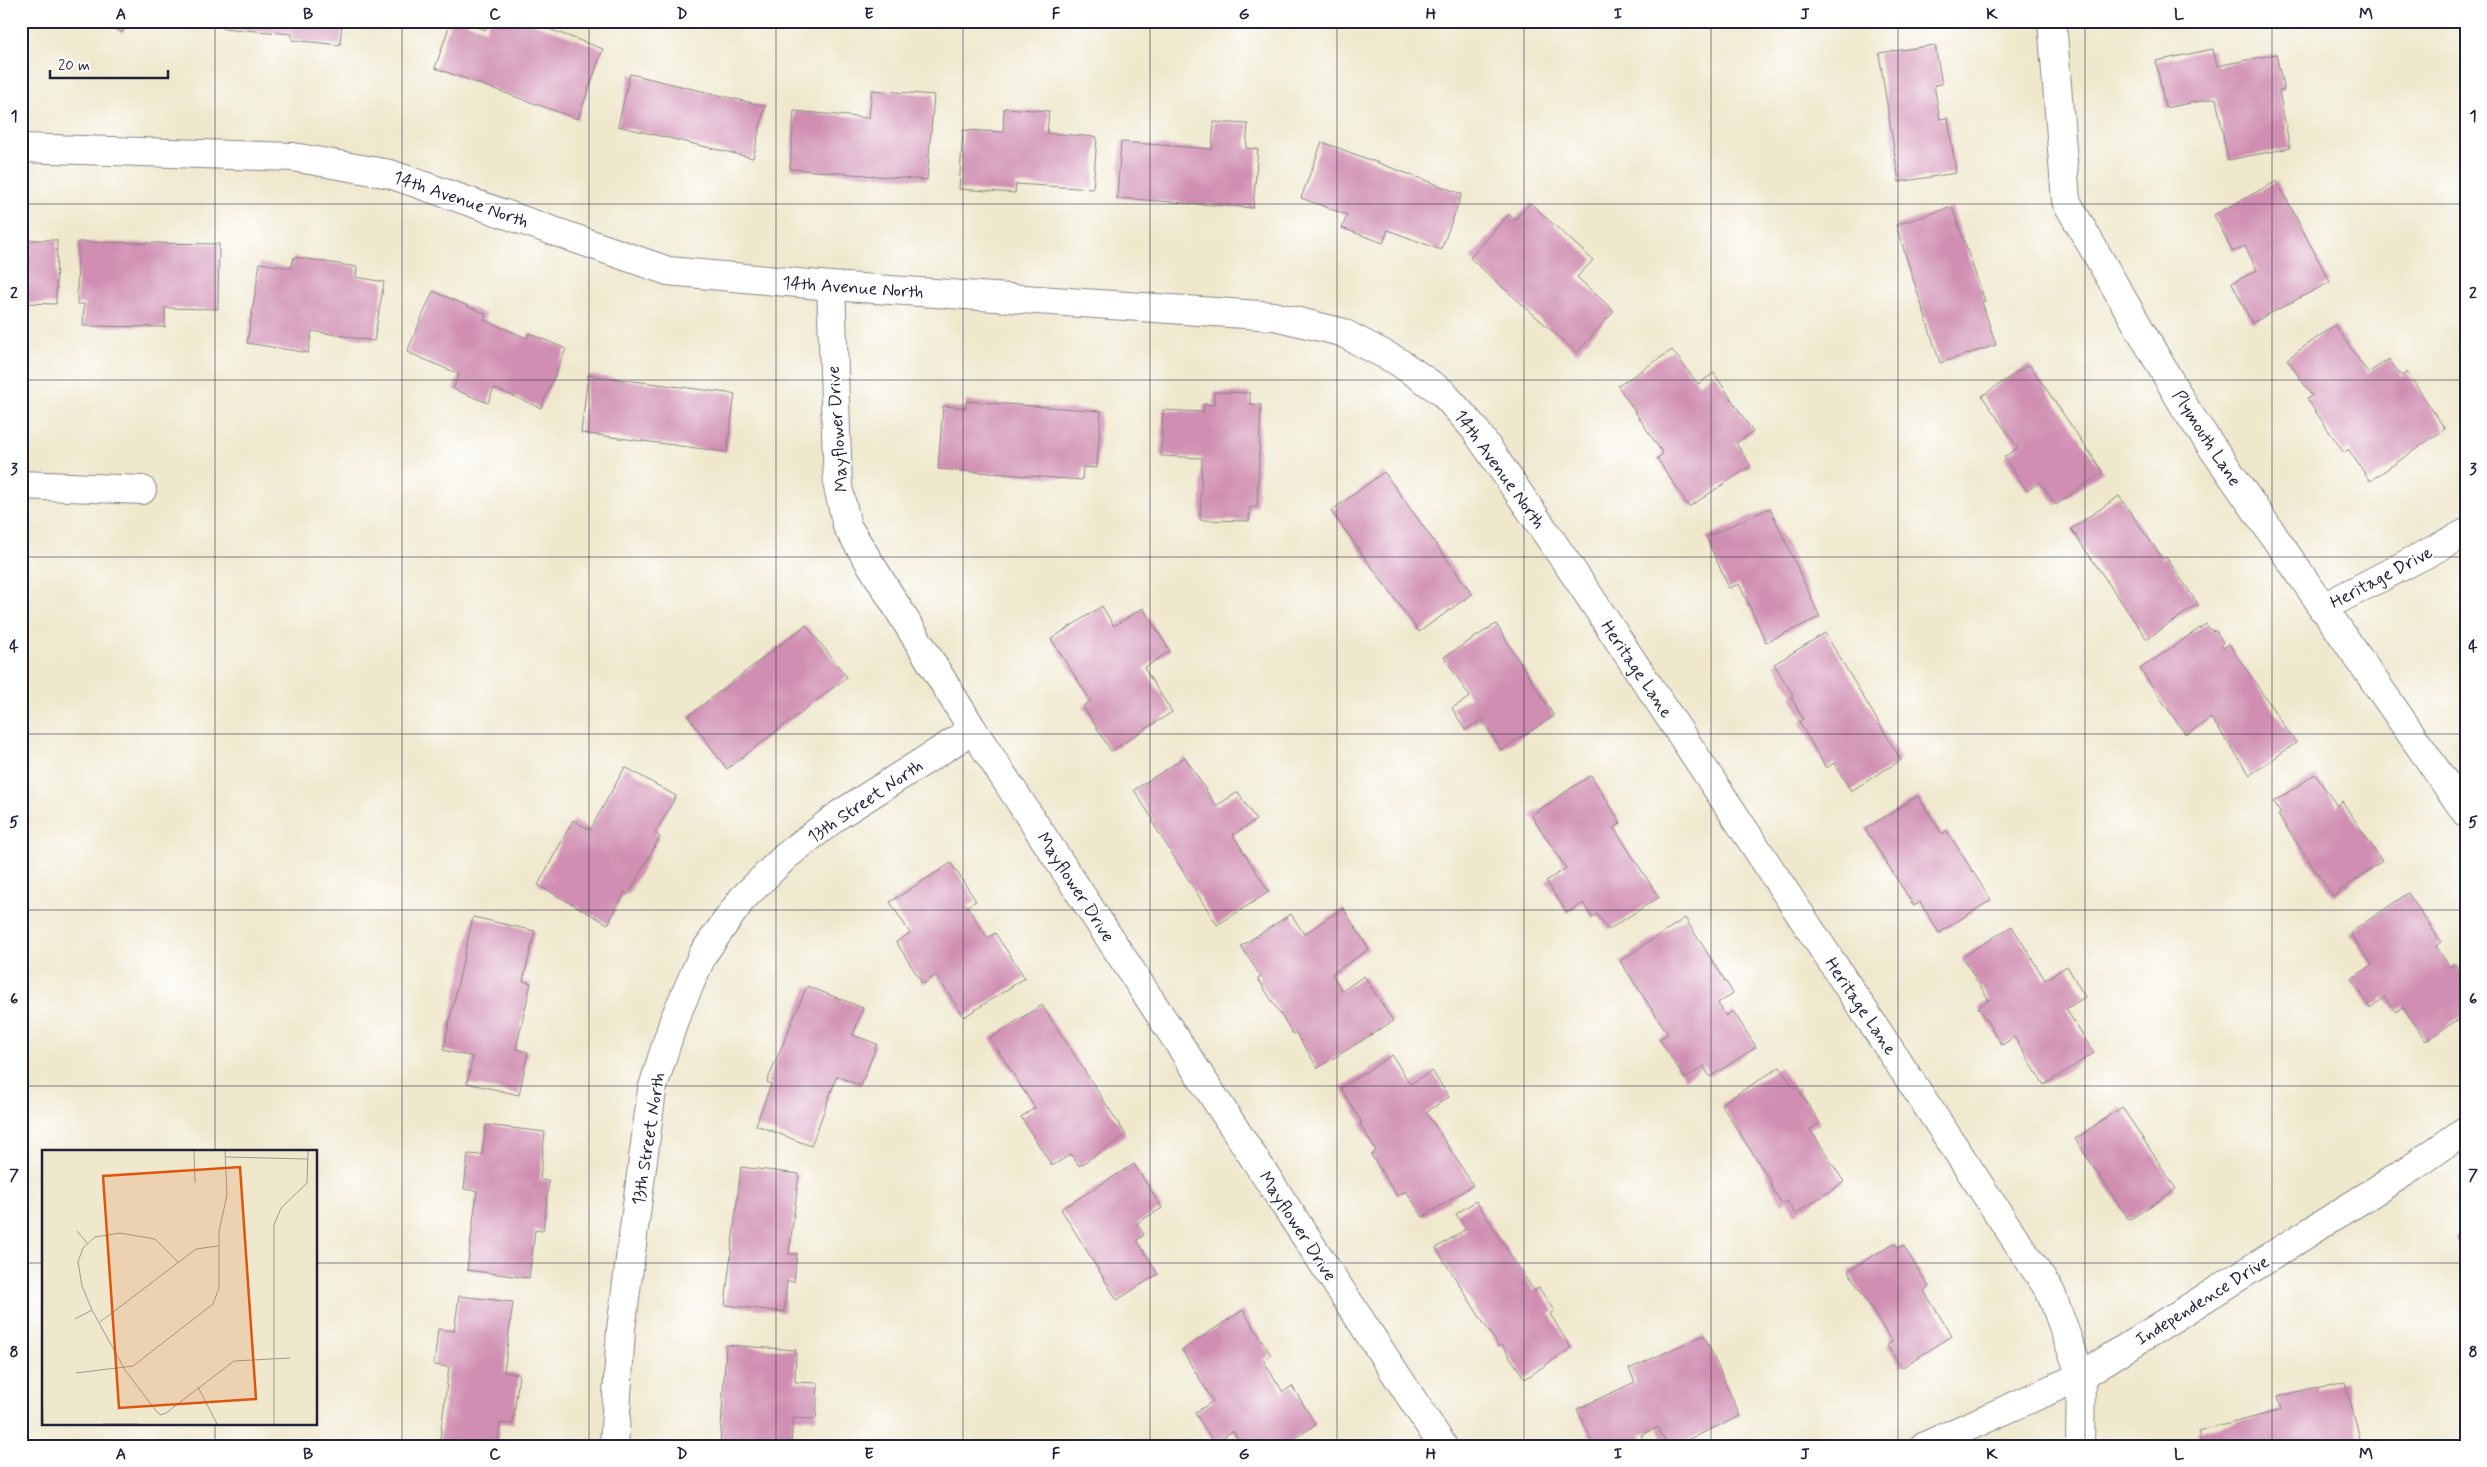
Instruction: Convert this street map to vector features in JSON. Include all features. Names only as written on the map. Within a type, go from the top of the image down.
[{"type":"street","name":"Plymouth Lane","points":[[2052,21],[2066,201],[2187,411],[2322,608],[2466,812]]},
{"type":"street","name":"14th Avenue North","points":[[21,148],[302,158],[390,174],[668,272],[831,286],[1274,316],[1341,332],[1397,361],[1442,392],[1474,428],[1584,588]]},
{"type":"street","name":"Mayflower Drive","points":[[831,286],[838,486],[847,526],[973,730],[1443,1446]]},
{"type":"street","points":[[21,485],[142,490]]},
{"type":"street","name":"Heritage Drive","points":[[2322,608],[2466,533]]},
{"type":"street","name":"Heritage Lane","points":[[1584,588],[2051,1293],[2080,1376],[2080,1446]]},
{"type":"street","name":"13th Street North","points":[[614,1446],[621,1329],[652,1090],[674,1020],[703,954],[742,899],[786,856],[840,814],[973,730]]},
{"type":"street","name":"Independence Drive","points":[[1925,1446],[2080,1376],[2413,1167],[2466,1130]]},
{"type":"building","points":[[104,21],[130,21],[122,33]]},
{"type":"building","points":[[223,21],[342,21],[340,45],[292,40],[292,34],[222,28]]},
{"type":"building","points":[[451,21],[461,21],[486,30],[489,21],[527,21],[603,49],[578,119],[435,68]]},
{"type":"building","points":[[1935,45],[1942,84],[1934,85],[1940,119],[1948,118],[1956,173],[1899,182],[1879,53]]},
{"type":"building","points":[[2213,49],[2217,66],[2276,54],[2284,90],[2279,91],[2290,148],[2228,160],[2216,98],[2165,108],[2156,61]]},
{"type":"building","points":[[630,74],[765,106],[753,158],[618,126]]},
{"type":"building","points":[[872,90],[934,95],[927,180],[790,169],[794,111],[869,118]]},
{"type":"building","points":[[1004,108],[1049,111],[1047,133],[1097,137],[1093,189],[1016,184],[1015,193],[959,189],[963,130],[1003,132]]},
{"type":"building","points":[[1214,122],[1248,124],[1246,148],[1258,149],[1253,208],[1117,198],[1121,142],[1212,149]]},
{"type":"building","points":[[1322,142],[1462,194],[1441,250],[1388,230],[1383,243],[1342,228],[1347,215],[1301,198]]},
{"type":"building","points":[[2277,181],[2330,282],[2252,323],[2232,283],[2257,270],[2245,246],[2233,252],[2214,215]]},
{"type":"building","points":[[1530,203],[1593,260],[1577,277],[1614,311],[1577,353],[1470,258],[1509,214],[1515,220]]},
{"type":"building","points":[[1952,207],[1985,301],[1982,302],[1996,345],[1940,363],[1896,225]]},
{"type":"building","points":[[21,240],[57,240],[56,304],[21,303]]},
{"type":"building","points":[[78,242],[219,244],[218,309],[165,308],[165,327],[83,326],[84,304],[77,304]]},
{"type":"building","points":[[294,257],[357,267],[356,277],[384,282],[374,341],[312,331],[308,353],[247,343],[260,263],[291,268]]},
{"type":"building","points":[[433,291],[486,314],[484,320],[527,338],[529,333],[566,349],[541,408],[494,388],[488,403],[453,389],[459,374],[407,352]]},
{"type":"building","points":[[2335,325],[2368,373],[2389,359],[2401,376],[2407,372],[2445,429],[2370,481],[2348,449],[2344,453],[2307,399],[2312,396],[2287,359]]},
{"type":"building","points":[[1672,350],[1698,384],[1714,373],[1753,432],[1736,443],[1751,466],[1689,507],[1657,458],[1663,454],[1618,386]]},
{"type":"building","points":[[2029,364],[2103,472],[2056,505],[2040,482],[2027,491],[2004,457],[2018,448],[1982,396]]},
{"type":"building","points":[[588,375],[735,394],[727,452],[581,433]]},
{"type":"building","points":[[1214,392],[1250,393],[1250,404],[1261,405],[1257,507],[1250,507],[1249,521],[1200,520],[1202,458],[1161,456],[1163,410],[1203,412],[1204,404],[1214,405]]},
{"type":"building","points":[[966,401],[1101,411],[1097,468],[1083,467],[1082,480],[938,469],[943,406],[966,408]]},
{"type":"building","points":[[1384,472],[1472,594],[1419,632],[1331,511]]},
{"type":"building","points":[[2119,496],[2163,559],[2166,557],[2198,604],[2147,639],[2071,529]]},
{"type":"building","points":[[1770,508],[1820,617],[1766,642],[1739,584],[1729,588],[1706,537]]},
{"type":"building","points":[[1102,606],[1114,626],[1143,608],[1170,651],[1144,668],[1172,712],[1111,751],[1083,706],[1091,701],[1051,639]]},
{"type":"building","points":[[1496,624],[1554,716],[1501,750],[1482,719],[1465,730],[1452,708],[1470,697],[1444,657]]},
{"type":"building","points":[[2206,624],[2210,630],[2216,631],[2223,642],[2221,645],[2223,648],[2229,644],[2296,743],[2250,775],[2211,718],[2186,735],[2140,669]]},
{"type":"building","points":[[806,625],[847,677],[727,769],[688,716]]},
{"type":"building","points":[[1825,633],[1901,760],[1851,791],[1834,763],[1826,768],[1799,722],[1803,719],[1791,697],[1793,695],[1774,664]]},
{"type":"building","points":[[1185,757],[1216,806],[1238,792],[1256,820],[1233,835],[1269,892],[1217,925],[1134,790]]},
{"type":"building","points":[[625,767],[676,796],[655,834],[660,837],[628,895],[625,892],[608,924],[538,885],[573,820],[590,830]]},
{"type":"building","points":[[2315,774],[2337,806],[2342,801],[2382,861],[2333,896],[2278,815],[2281,813],[2274,802]]},
{"type":"building","points":[[1591,775],[1621,823],[1614,828],[1659,897],[1608,930],[1597,914],[1592,918],[1583,903],[1567,913],[1546,881],[1566,868],[1531,815]]},
{"type":"building","points":[[1918,796],[1942,834],[1947,831],[1991,900],[1939,933],[1920,902],[1914,906],[1865,829]]},
{"type":"building","points":[[951,863],[976,901],[967,906],[988,938],[995,933],[1025,978],[964,1017],[936,975],[923,984],[896,942],[910,933],[890,902]]},
{"type":"building","points":[[2408,893],[2441,942],[2436,946],[2450,967],[2455,964],[2466,979],[2466,1014],[2426,1041],[2403,1007],[2396,1012],[2385,997],[2370,1008],[2351,979],[2372,965],[2350,933]]},
{"type":"building","points":[[1343,908],[1369,949],[1332,974],[1342,991],[1364,976],[1393,1021],[1318,1068],[1295,1032],[1293,1034],[1258,979],[1261,977],[1241,946],[1291,914],[1304,934]]},
{"type":"building","points":[[473,917],[535,931],[523,981],[531,983],[516,1049],[528,1052],[519,1095],[467,1083],[473,1057],[443,1050]]},
{"type":"building","points":[[1685,918],[1733,993],[1718,1003],[1726,1016],[1733,1011],[1756,1047],[1710,1077],[1704,1066],[1685,1079],[1659,1039],[1668,1034],[1620,961]]},
{"type":"building","points":[[2012,926],[2045,980],[2067,966],[2085,997],[2066,1009],[2094,1053],[2044,1085],[2014,1037],[2002,1045],[1978,1007],[1989,1000],[1962,957]]},
{"type":"building","points":[[807,986],[863,1008],[853,1035],[877,1044],[861,1086],[837,1076],[811,1146],[756,1125],[771,1084],[767,1082]]},
{"type":"building","points":[[1042,1005],[1126,1135],[1079,1166],[1071,1154],[1052,1166],[1021,1117],[1035,1108],[990,1038]]},
{"type":"building","points":[[1392,1055],[1410,1084],[1432,1071],[1449,1097],[1426,1112],[1473,1185],[1423,1217],[1406,1191],[1397,1196],[1371,1155],[1376,1151],[1341,1088]]},
{"type":"building","points":[[1780,1067],[1795,1089],[1797,1087],[1820,1123],[1810,1129],[1844,1182],[1795,1214],[1787,1201],[1782,1204],[1770,1184],[1771,1182],[1721,1104]]},
{"type":"building","points":[[2122,1107],[2176,1189],[2129,1220],[2075,1139]]},
{"type":"building","points":[[486,1125],[545,1132],[540,1180],[549,1181],[543,1231],[535,1230],[529,1278],[467,1270],[477,1191],[464,1189],[468,1154],[482,1155]]},
{"type":"building","points":[[1134,1164],[1162,1208],[1137,1223],[1144,1235],[1137,1240],[1158,1274],[1117,1300],[1061,1209]]},
{"type":"building","points":[[741,1167],[799,1174],[789,1254],[797,1254],[794,1282],[787,1281],[784,1312],[725,1305]]},
{"type":"building","points":[[1476,1201],[1534,1291],[1539,1288],[1554,1311],[1550,1314],[1571,1348],[1525,1379],[1502,1345],[1499,1347],[1436,1248],[1466,1229],[1456,1214]]},
{"type":"building","points":[[2466,1228],[2466,1253],[2455,1236]]},
{"type":"building","points":[[1894,1243],[1898,1248],[1903,1245],[1929,1287],[1924,1291],[1952,1336],[1901,1368],[1887,1345],[1892,1342],[1848,1271]]},
{"type":"building","points":[[459,1296],[513,1302],[504,1372],[519,1374],[513,1424],[500,1423],[497,1446],[439,1446],[449,1367],[434,1365],[438,1329],[454,1331]]},
{"type":"building","points":[[1243,1310],[1271,1355],[1263,1360],[1283,1392],[1292,1386],[1316,1425],[1282,1446],[1243,1446],[1233,1431],[1214,1443],[1195,1413],[1213,1401],[1182,1350]]},
{"type":"building","points":[[1704,1335],[1740,1416],[1674,1446],[1667,1446],[1658,1427],[1641,1435],[1646,1445],[1644,1446],[1594,1446],[1577,1409],[1635,1382],[1629,1369]]},
{"type":"building","points":[[726,1345],[796,1350],[795,1382],[818,1383],[816,1419],[793,1418],[791,1446],[720,1446]]},
{"type":"building","points":[[2345,1382],[2362,1446],[2202,1446],[2198,1432],[2281,1410],[2277,1397]]}]
